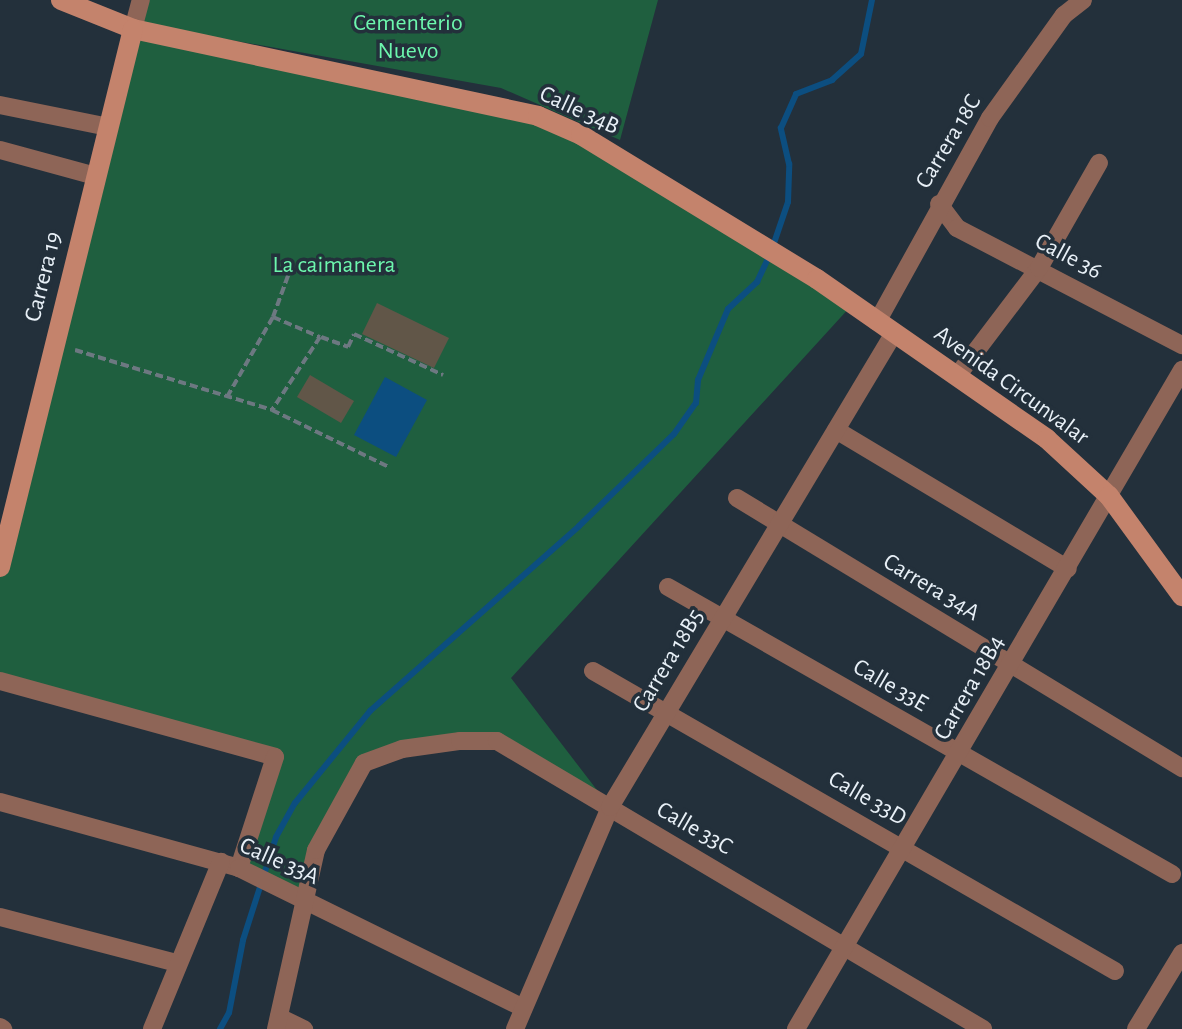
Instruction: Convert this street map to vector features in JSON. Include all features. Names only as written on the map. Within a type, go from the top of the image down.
[{"type":"main road","name":"Calle 34B","points":[[61,0],[133,29],[538,116],[581,135],[758,242],[886,328]]},
{"type":"main road","name":"Carrera 19","points":[[0,567],[133,29]]},
{"type":"main road","name":"Avenida Circunvalar","points":[[886,328],[1047,439],[1109,496],[1182,596]]},
{"type":"street","name":"Carrera 19","points":[[133,29],[141,0]]},
{"type":"street","name":"Carrera 18C","points":[[886,328],[939,204],[1017,80],[1064,15],[1083,0]]},
{"type":"street","points":[[0,105],[108,127]]},
{"type":"street","points":[[0,150],[96,176]]},
{"type":"street","points":[[957,376],[1039,268],[1099,163]]},
{"type":"street","name":"Calle 36","points":[[939,204],[957,228],[1182,345]]},
{"type":"street","name":"Carrera 18B5","points":[[515,1029],[610,807],[836,430],[886,328]]},
{"type":"street","name":"Carrera 18B4","points":[[796,1029],[1182,370]]},
{"type":"street","points":[[836,430],[1068,569]]},
{"type":"street","name":"Carrera 34A","points":[[737,498],[1182,768]]},
{"type":"street","name":"Calle 33E","points":[[668,587],[1172,874]]},
{"type":"street","name":"Calle 33D","points":[[593,671],[1115,971]]},
{"type":"street","points":[[0,681],[275,757],[230,865],[177,963],[152,1029]]},
{"type":"street","name":"Calle 33C","points":[[304,898],[316,850],[364,763],[402,749],[497,741],[983,1029]]},
{"type":"street","name":"Calle 33A","points":[[0,802],[230,865],[304,898],[523,1008]]},
{"type":"street","points":[[304,898],[278,1023],[304,1029]]},
{"type":"street","points":[[0,917],[177,963]]},
{"type":"street","points":[[1136,1029],[1182,953]]},
{"type":"path","points":[[227,397],[273,317],[293,262]]},
{"type":"path","points":[[273,317],[348,347],[354,334],[443,375]]},
{"type":"path","points":[[272,410],[320,337]]},
{"type":"path","points":[[54,343],[272,410],[389,467]]},
{"type":"green space","name":"Cementerio Nuevo","points":[[147,0],[658,0],[620,140],[501,88],[141,24]]},
{"type":"green space","name":"La caimanera","points":[[133,29],[538,116],[851,306],[511,678],[610,807],[497,741],[364,763],[304,898],[239,868],[275,758],[0,681],[0,567]]},
{"type":"water","points":[[385,377],[427,400],[396,457],[354,435]]},
{"type":"building","points":[[377,303],[449,338],[434,368],[362,334]]},
{"type":"building","points":[[310,375],[354,401],[341,423],[297,397]]},
{"type":"waterway","points":[[773,246],[788,202],[789,164],[781,128],[796,94],[832,80],[861,54],[872,0]]},
{"type":"waterway","points":[[220,1029],[229,1013],[243,940],[276,837],[295,803],[370,711],[579,526],[674,434],[696,403],[698,380],[728,309],[757,282],[769,256]]}]
